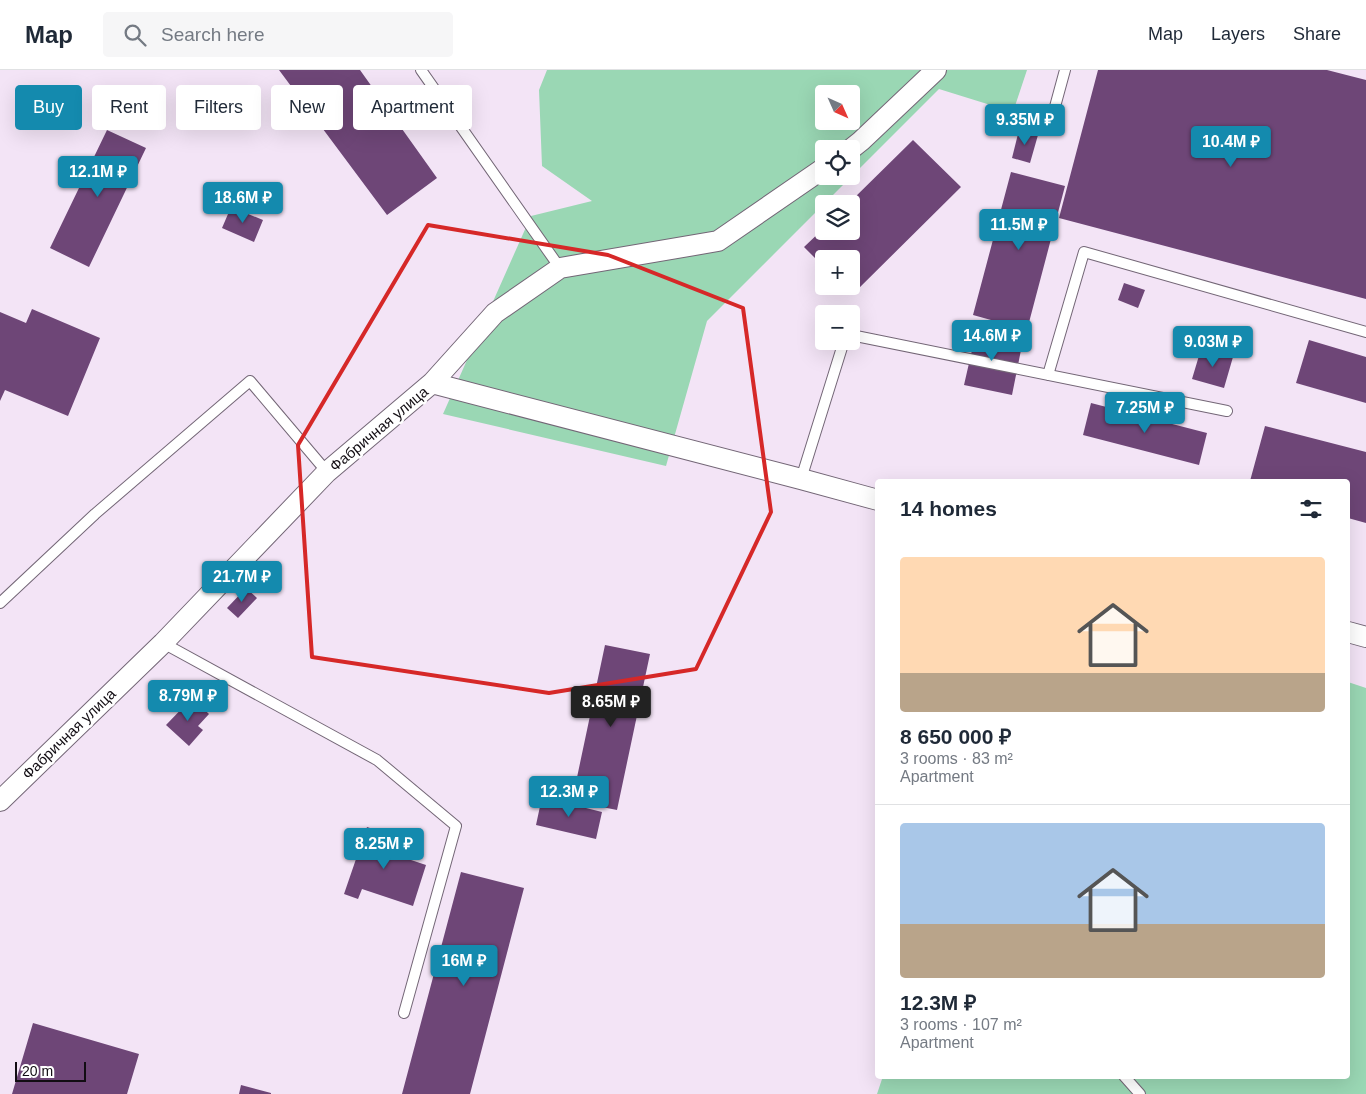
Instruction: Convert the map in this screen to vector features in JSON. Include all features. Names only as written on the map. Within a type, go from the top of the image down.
[{"type":"street","points":[[860,142],[936,70]]},
{"type":"street","points":[[432,383],[495,313],[560,268],[718,241],[815,174]]},
{"type":"street","name":"Фабричная улица","points":[[0,801],[163,643],[327,472],[432,383],[875,499]]},
{"type":"street","points":[[1350,632],[1366,636]]},
{"type":"lane","points":[[420,70],[560,268]]},
{"type":"lane","points":[[1053,114],[1065,70]]},
{"type":"lane","points":[[1048,374],[1084,252],[1366,332]]},
{"type":"lane","points":[[860,337],[1227,411]]},
{"type":"lane","points":[[800,479],[841,350]]},
{"type":"lane","points":[[0,603],[94,514],[250,381],[327,472]]},
{"type":"lane","points":[[163,643],[377,760],[456,826],[404,1013]]},
{"type":"lane","points":[[1127,1079],[1140,1094]]},
{"type":"highlighted area","points":[[428,225],[608,255],[743,308],[771,512],[696,669],[549,693],[312,657],[298,445]]},
{"type":"green space","points":[[547,70],[1027,70],[1013,112],[939,89],[860,168],[860,140],[815,140],[815,185],[843,185],[833,195],[815,195],[815,213],[707,321],[666,466],[443,414],[531,216],[592,201],[542,166],[539,90]]},
{"type":"green space","points":[[1350,683],[1366,688],[1366,1094],[877,1094],[882,1079],[1350,1079]]},
{"type":"building","points":[[279,70],[360,70],[371,85],[353,85],[353,130],[403,130],[437,178],[387,215],[324,130],[343,130],[343,85],[290,85]]},
{"type":"building","points":[[1098,70],[1327,70],[1366,80],[1366,299],[1059,218]]},
{"type":"building","points":[[107,130],[146,148],[89,267],[50,248]]},
{"type":"building","points":[[1019,130],[1038,135],[1030,163],[1012,158]]},
{"type":"building","points":[[913,140],[961,187],[860,287],[860,250],[815,250],[815,258],[804,247],[815,237],[815,240],[860,240],[860,195],[857,195]]},
{"type":"building","points":[[1011,172],[1065,186],[1027,330],[973,315]]},
{"type":"building","points":[[231,207],[263,220],[254,242],[222,228]]},
{"type":"building","points":[[1124,283],[1145,290],[1138,308],[1118,300]]},
{"type":"building","points":[[32,309],[100,338],[68,416],[5,390],[0,401],[0,312],[26,323]]},
{"type":"building","points":[[978,324],[1005,330],[1001,346],[1021,350],[1012,395],[964,385]]},
{"type":"building","points":[[1309,340],[1366,357],[1366,403],[1296,383]]},
{"type":"building","points":[[1201,349],[1233,357],[1224,388],[1192,379]]},
{"type":"building","points":[[1091,403],[1207,433],[1199,465],[1083,435]]},
{"type":"building","points":[[1265,426],[1366,452],[1366,523],[1350,519],[1350,479],[1251,479]]},
{"type":"building","points":[[246,588],[257,598],[238,618],[227,608]]},
{"type":"building","points":[[605,645],[650,654],[617,810],[572,801]]},
{"type":"building","points":[[192,698],[209,714],[198,726],[203,730],[189,746],[166,725]]},
{"type":"building","points":[[542,797],[602,812],[596,839],[536,825]]},
{"type":"building","points":[[367,827],[396,837],[390,853],[426,865],[413,906],[362,889],[358,899],[344,894]]},
{"type":"building","points":[[461,872],[524,888],[470,1094],[402,1094]]},
{"type":"building","points":[[33,1023],[139,1054],[127,1094],[12,1094]]},
{"type":"building","points":[[241,1085],[271,1093],[271,1094],[239,1094]]}]
